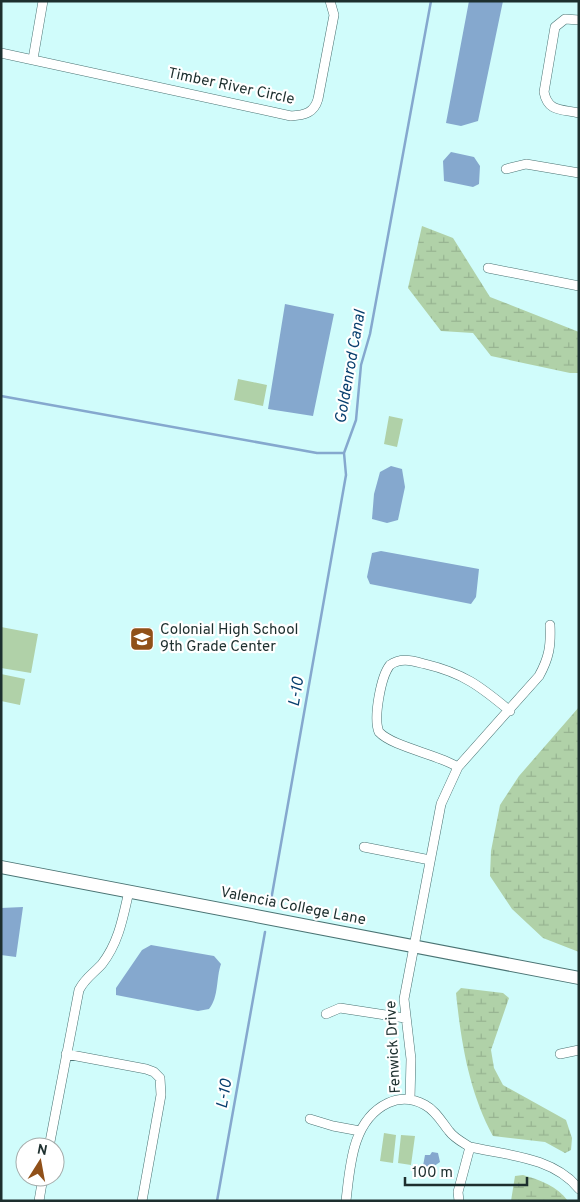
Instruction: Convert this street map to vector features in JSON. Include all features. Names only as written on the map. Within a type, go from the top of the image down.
[{"type":"street","points":[[33,58],[43,1]]},
{"type":"street","name":"Timber River Circle","points":[[1,53],[33,58],[291,116],[304,116],[316,108],[334,15],[330,1]]},
{"type":"street","points":[[579,20],[562,21],[555,27],[544,92],[546,102],[552,108],[579,113]]},
{"type":"street","points":[[506,168],[526,164],[579,174]]},
{"type":"street","points":[[488,268],[579,286]]},
{"type":"street","name":"Fenwick Drive","points":[[550,625],[551,647],[548,661],[539,676],[510,711],[458,767],[441,804],[404,999],[404,1018],[411,1059],[410,1099],[426,1106],[438,1116],[458,1140],[470,1147],[551,1167],[567,1177],[579,1189]]},
{"type":"street","points":[[458,767],[448,760],[388,739],[379,732],[377,714],[384,675],[390,665],[404,660],[452,671],[482,688],[510,711]]},
{"type":"street","points":[[364,847],[430,860]]},
{"type":"street","name":"Valencia College Lane","points":[[1,867],[579,978]]},
{"type":"street","points":[[51,1137],[79,990],[86,978],[112,950],[120,932],[129,892]]},
{"type":"street","points":[[326,1014],[340,1008],[404,1018]]},
{"type":"street","points":[[560,1054],[579,1050]]},
{"type":"street","points":[[66,1054],[146,1069],[154,1072],[160,1078],[161,1095],[142,1201]]},
{"type":"street","points":[[346,1201],[354,1151],[364,1123],[381,1107],[392,1101],[410,1099]]},
{"type":"street","points":[[310,1119],[360,1131]]},
{"type":"street","points":[[459,1201],[458,1192],[470,1147]]},
{"type":"street","points":[[39,1201],[42,1187]]},
{"type":"green space","points":[[422,226],[453,238],[490,297],[579,332],[579,373],[570,373],[491,356],[473,333],[441,331],[408,288]]},
{"type":"green space","points":[[238,379],[267,385],[263,406],[234,400]]},
{"type":"green space","points":[[389,416],[403,419],[397,447],[384,444]]},
{"type":"green space","points":[[1,627],[38,634],[31,673],[1,668]]},
{"type":"green space","points":[[1,674],[25,679],[20,705],[1,701]]},
{"type":"green space","points":[[579,707],[579,952],[543,938],[512,909],[490,876],[491,851],[500,805],[519,776]]},
{"type":"green space","points":[[461,988],[503,993],[509,998],[491,1050],[494,1068],[503,1085],[566,1120],[572,1138],[571,1150],[565,1153],[545,1142],[493,1136],[478,1102],[467,1066],[456,993]]},
{"type":"green space","points":[[384,1133],[396,1135],[393,1163],[380,1161]]},
{"type":"green space","points":[[401,1135],[415,1136],[411,1165],[398,1163]]},
{"type":"green space","points":[[523,1175],[542,1181],[559,1191],[568,1201],[511,1201],[515,1176]]},
{"type":"water","points":[[469,1],[503,1],[478,121],[461,126],[446,123]]},
{"type":"water","points":[[451,152],[474,157],[480,166],[479,184],[473,187],[444,181],[443,161]]},
{"type":"water","points":[[285,304],[334,314],[313,416],[268,409]]},
{"type":"water","points":[[391,466],[402,469],[405,487],[398,520],[387,523],[372,519],[374,494],[380,472]]},
{"type":"water","points":[[381,551],[479,569],[476,597],[471,604],[370,584],[367,577],[372,553]]},
{"type":"water","points":[[23,907],[16,957],[1,955],[1,908]]},
{"type":"water","points":[[151,945],[214,956],[221,964],[216,993],[209,1009],[198,1011],[116,995],[116,988],[142,950]]},
{"type":"water","points":[[432,1152],[438,1153],[440,1162],[430,1169],[425,1169],[423,1166],[425,1155],[430,1155]]},
{"type":"waterway","name":"L-10","points":[[270,906],[346,475],[344,453],[356,420],[361,365],[370,334],[431,1]]},
{"type":"waterway","name":"Goldenrod Canal","points":[[1,396],[317,453],[344,453]]},
{"type":"waterway","name":"L-10","points":[[217,1201],[265,932]]},
{"type":"place","name":"Colonial High School 9th Grade Center","points":[[142,639]]}]
